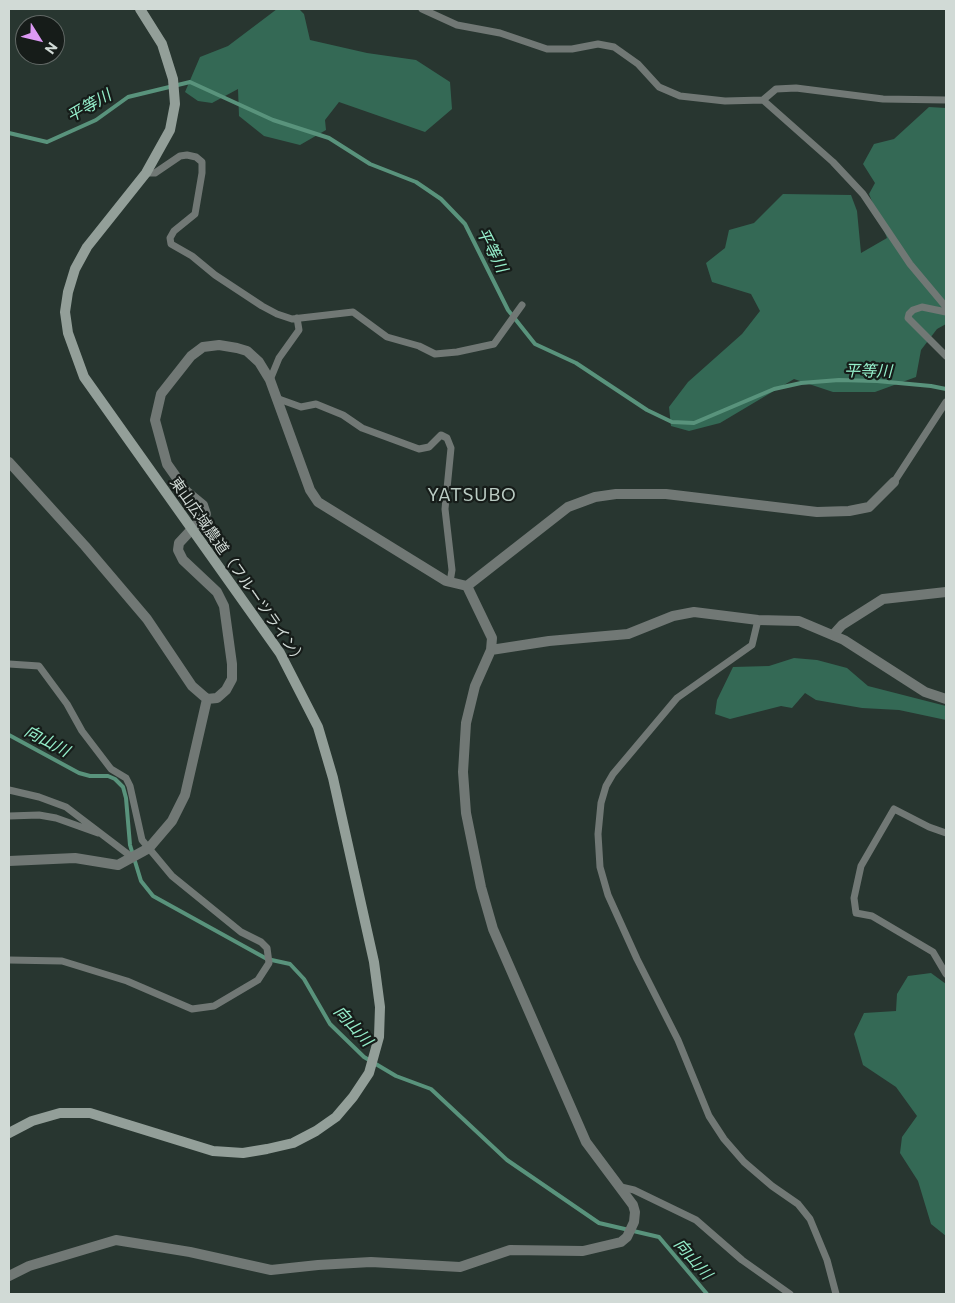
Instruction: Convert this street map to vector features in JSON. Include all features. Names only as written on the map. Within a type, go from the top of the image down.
[{"type":"street","name":"東山広域農道（フルーツライン）","points":[[9,1133],[32,1121],[60,1113],[90,1114],[213,1151],[243,1153],[267,1150],[293,1143],[316,1131],[336,1117],[353,1097],[369,1073],[377,1048],[380,1007],[374,962],[334,778],[318,727],[280,653],[84,377],[74,354],[66,319],[68,292],[75,269],[87,247],[146,173],[170,130],[175,104],[174,79],[162,44],[140,9]]},
{"type":"street","points":[[9,462],[79,539],[140,612],[192,686],[207,699],[218,698],[226,690],[232,679],[232,664],[224,606],[216,592],[183,560],[178,550],[179,543],[206,514],[203,505],[180,484],[167,464],[158,438],[155,420],[161,394],[191,356],[204,347],[218,345],[247,351],[259,362],[270,380],[310,490],[318,502],[395,551],[450,582],[467,586]]},
{"type":"street","points":[[467,586],[568,507],[595,497],[616,494],[666,494],[817,512],[849,511],[869,507],[894,482]]},
{"type":"street","points":[[9,1276],[29,1266],[116,1240],[190,1252],[271,1270],[370,1262],[460,1267],[510,1250],[583,1251],[621,1242],[627,1237],[634,1223],[635,1212],[633,1204],[586,1142],[493,929],[481,887],[466,813],[463,772],[466,723],[475,686],[491,650],[492,638],[467,586]]},
{"type":"street","points":[[833,635],[842,626],[882,599],[946,592]]},
{"type":"street","points":[[491,650],[549,641],[628,634],[673,616],[694,612],[758,620],[799,621],[844,640],[925,692],[946,699]]},
{"type":"street","points":[[9,861],[75,858],[118,864],[133,858],[149,848],[172,821],[185,795],[207,699]]},
{"type":"lane","points":[[422,9],[457,25],[500,33],[548,49],[572,49],[598,44],[614,47],[638,64],[659,87],[680,96],[725,101],[763,100],[776,89],[796,88],[883,99],[946,100]]},
{"type":"lane","points":[[763,100],[834,162],[863,194],[910,264],[946,307]]},
{"type":"lane","points":[[146,173],[155,173],[180,156],[196,157],[202,162],[195,214],[174,231],[170,238],[171,244],[192,256],[215,275],[262,306],[292,319],[353,312],[387,337],[419,346],[435,354],[494,344],[520,308]]},
{"type":"lane","points":[[946,312],[922,307],[914,310],[909,314],[908,318],[946,356]]},
{"type":"lane","points":[[270,380],[280,358],[299,330],[297,318]]},
{"type":"lane","points":[[275,397],[301,407],[316,404],[343,415],[362,428],[419,449],[429,448],[441,435],[447,438],[451,448],[445,509],[452,570],[450,582]]},
{"type":"lane","points":[[894,482],[946,402]]},
{"type":"lane","points":[[758,620],[752,645],[677,698],[606,786],[601,803],[598,834],[600,867],[608,895],[637,959],[678,1040],[709,1116],[724,1139],[744,1162],[772,1186],[798,1204],[810,1219],[826,1260],[836,1294]]},
{"type":"lane","points":[[9,664],[39,666],[67,704],[82,731],[111,769],[126,778],[130,786],[142,840],[172,876],[241,932],[261,942],[267,948],[269,963],[258,980],[214,1006],[192,1009],[127,981],[62,961],[9,960]]},
{"type":"lane","points":[[9,790],[39,797],[66,807],[133,858]]},
{"type":"lane","points":[[946,833],[928,827],[894,809],[861,866],[854,898],[856,913],[872,916],[933,952],[946,974]]},
{"type":"lane","points":[[9,816],[39,815],[56,818],[105,836]]},
{"type":"lane","points":[[621,1187],[634,1190],[696,1220],[742,1260],[790,1294]]},
{"type":"green space","points":[[277,9],[299,9],[304,14],[310,40],[367,53],[416,60],[450,82],[452,109],[425,132],[339,102],[325,120],[326,130],[300,145],[264,136],[239,116],[238,89],[212,103],[198,101],[185,92],[200,57],[228,46]]},
{"type":"green space","points":[[929,107],[946,108],[946,324],[937,329],[921,350],[916,377],[875,392],[833,392],[794,379],[720,423],[689,431],[671,426],[669,407],[688,382],[742,334],[760,311],[751,294],[712,282],[706,263],[725,248],[729,230],[754,223],[783,194],[851,195],[857,211],[861,253],[887,238],[869,194],[875,183],[863,164],[874,144],[894,139]]},
{"type":"green space","points":[[794,658],[817,660],[847,668],[868,686],[946,706],[946,720],[899,710],[862,708],[816,700],[805,693],[792,708],[781,706],[730,719],[715,714],[717,700],[733,667],[769,666]]},
{"type":"green space","points":[[931,973],[946,984],[946,1236],[931,1224],[918,1181],[900,1153],[902,1137],[917,1116],[896,1087],[863,1065],[854,1034],[864,1013],[896,1011],[897,994],[908,976]]},
{"type":"waterway","name":"平等川","points":[[9,133],[47,142],[96,120],[128,97],[190,82],[273,120],[329,138],[370,164],[416,182],[441,199],[465,224],[508,310],[535,344],[576,363],[647,410],[672,422],[694,423],[774,389],[801,383],[839,380],[877,381],[946,389]]},
{"type":"waterway","name":"向山川","points":[[9,735],[79,773],[90,776],[108,776],[115,779],[123,787],[126,798],[130,845],[141,881],[153,896],[267,959],[290,964],[304,979],[330,1024],[364,1057],[396,1076],[431,1089],[507,1160],[599,1223],[659,1237],[707,1294]]},
{"type":"district","name":"YATSUBO","points":[[472,495]]}]
